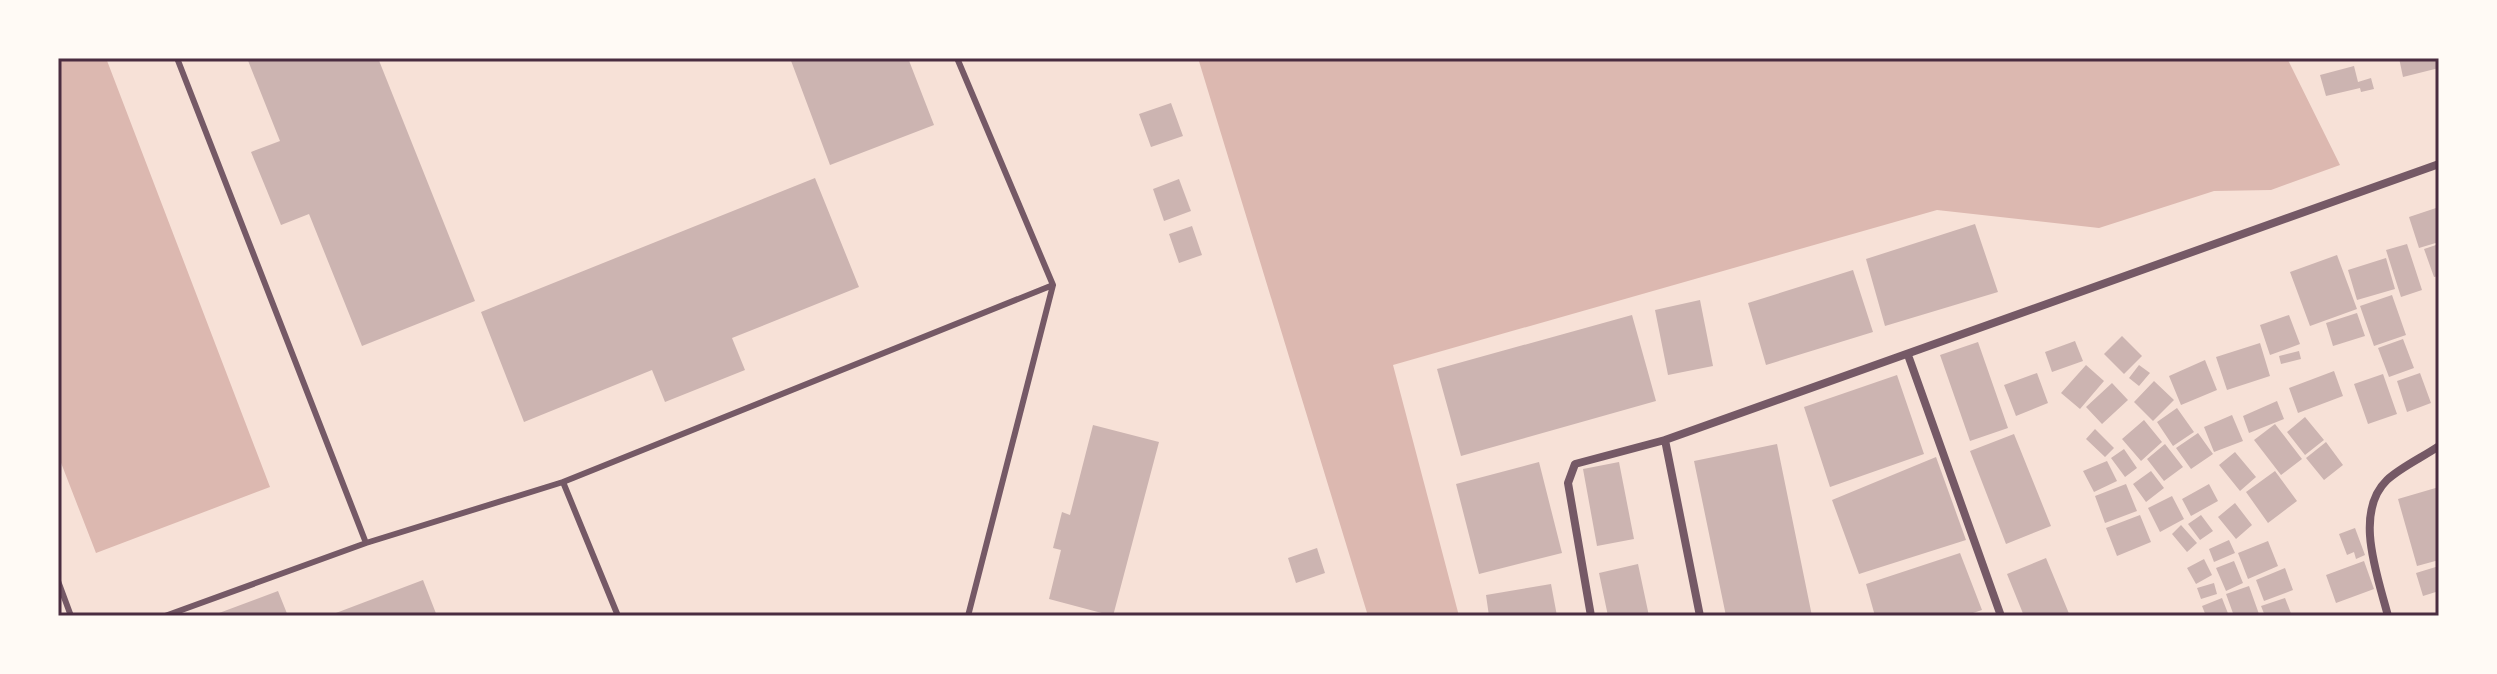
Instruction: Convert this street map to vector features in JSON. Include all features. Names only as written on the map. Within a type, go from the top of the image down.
[{"type":"street","points":[[1591,616],[1568,483],[1575,464],[1665,440],[2439,164]]},
{"type":"street","points":[[1908,355],[2001,616]]},
{"type":"street","points":[[1665,440],[1700,616]]},
{"type":"street","points":[[2388,616],[2368,520],[2385,482],[2439,446]]},
{"type":"lane","points":[[177,58],[366,543]]},
{"type":"lane","points":[[957,58],[1053,285],[968,616]]},
{"type":"lane","points":[[165,616],[366,543],[563,482],[1053,285]]},
{"type":"lane","points":[[563,482],[618,616]]},
{"type":"lane","points":[[58,581],[71,616]]},
{"type":"shaded area","points":[[58,58],[106,58],[270,487],[96,553],[58,455]]},
{"type":"shaded area","points":[[1198,58],[2287,58],[2340,165],[2271,190],[2214,191],[2099,228],[1937,210],[1393,365],[1459,616],[1368,616]]},
{"type":"building","points":[[247,58],[378,58],[475,301],[362,346],[309,214],[281,225],[251,152],[280,141]]},
{"type":"building","points":[[790,58],[908,58],[934,125],[830,165]]},
{"type":"building","points":[[2399,58],[2439,58],[2439,68],[2403,77]]},
{"type":"building","points":[[2354,66],[2358,82],[2371,78],[2374,89],[2361,92],[2360,88],[2326,96],[2320,75]]},
{"type":"building","points":[[1171,103],[1183,136],[1151,147],[1139,114]]},
{"type":"building","points":[[815,178],[859,287],[732,338],[745,370],[665,402],[652,370],[524,422],[481,312]]},
{"type":"building","points":[[1179,179],[1191,211],[1164,221],[1153,189]]},
{"type":"building","points":[[2439,207],[2439,242],[2419,248],[2409,217]]},
{"type":"building","points":[[1975,224],[1998,292],[1885,326],[1866,259]]},
{"type":"building","points":[[1192,226],[1202,255],[1179,263],[1169,234]]},
{"type":"building","points":[[2407,244],[2422,290],[2401,297],[2386,250]]},
{"type":"building","points":[[2439,244],[2439,276],[2434,277],[2424,249]]},
{"type":"building","points":[[2337,255],[2357,309],[2310,326],[2290,272]]},
{"type":"building","points":[[2386,258],[2395,289],[2357,300],[2348,270]]},
{"type":"building","points":[[1853,270],[1873,332],[1766,365],[1748,303]]},
{"type":"building","points":[[2392,295],[2406,335],[2374,346],[2360,306]]},
{"type":"building","points":[[1700,300],[1713,366],[1668,375],[1655,310]]},
{"type":"building","points":[[2357,313],[2365,336],[2333,346],[2326,323]]},
{"type":"building","points":[[1632,315],[1656,401],[1461,456],[1437,369]]},
{"type":"building","points":[[2289,315],[2300,344],[2270,355],[2260,325]]},
{"type":"building","points":[[2122,336],[2142,356],[2124,374],[2104,354]]},
{"type":"building","points":[[2403,339],[2414,368],[2389,377],[2378,348]]},
{"type":"building","points":[[2075,341],[2083,361],[2052,372],[2045,352]]},
{"type":"building","points":[[1978,342],[2008,428],[1970,441],[1940,355]]},
{"type":"building","points":[[2260,343],[2270,376],[2227,390],[2216,357]]},
{"type":"building","points":[[2299,351],[2301,359],[2281,364],[2279,356]]},
{"type":"building","points":[[2205,360],[2217,390],[2181,405],[2169,376]]},
{"type":"building","points":[[2086,365],[2104,381],[2080,409],[2061,393]]},
{"type":"building","points":[[2139,365],[2150,373],[2139,386],[2129,378]]},
{"type":"building","points":[[2334,371],[2343,396],[2298,413],[2289,388]]},
{"type":"building","points":[[2037,373],[2048,403],[2016,416],[2004,385]]},
{"type":"building","points":[[2420,373],[2431,403],[2407,412],[2397,381]]},
{"type":"building","points":[[2383,374],[2397,414],[2368,424],[2354,384]]},
{"type":"building","points":[[1897,375],[1924,454],[1830,487],[1804,407]]},
{"type":"building","points":[[2154,381],[2174,400],[2153,421],[2134,402]]},
{"type":"building","points":[[2112,383],[2128,400],[2102,424],[2086,407]]},
{"type":"building","points":[[2277,401],[2284,419],[2249,433],[2243,416]]},
{"type":"building","points":[[2177,408],[2194,432],[2173,446],[2157,422]]},
{"type":"building","points":[[2232,415],[2243,441],[2214,452],[2204,427]]},
{"type":"building","points":[[2305,417],[2324,440],[2305,455],[2287,432]]},
{"type":"building","points":[[2144,420],[2162,442],[2141,461],[2122,439]]},
{"type":"building","points":[[2275,424],[2302,459],[2281,475],[2254,440]]},
{"type":"building","points":[[1093,425],[1159,442],[1113,616],[1049,599],[1061,550],[1053,548],[1062,512],[1070,515]]},
{"type":"building","points":[[2095,429],[2114,448],[2105,457],[2086,439]]},
{"type":"building","points":[[2198,433],[2213,454],[2191,469],[2176,448]]},
{"type":"building","points":[[2014,434],[2051,526],[2006,544],[1970,451]]},
{"type":"building","points":[[2326,442],[2343,465],[2324,480],[2306,458]]},
{"type":"building","points":[[1777,444],[1812,616],[1726,616],[1694,461]]},
{"type":"building","points":[[2165,444],[2183,467],[2164,481],[2147,459]]},
{"type":"building","points":[[2124,449],[2137,468],[2125,477],[2111,458]]},
{"type":"building","points":[[2235,452],[2256,477],[2240,491],[2219,465]]},
{"type":"building","points":[[1936,457],[1966,540],[1859,574],[1832,500]]},
{"type":"building","points":[[2107,461],[2117,481],[2094,492],[2083,471]]},
{"type":"building","points":[[1539,462],[1562,553],[1479,574],[1456,484]]},
{"type":"building","points":[[1619,462],[1634,539],[1597,546],[1583,469]]},
{"type":"building","points":[[2151,471],[2164,488],[2146,502],[2133,484]]},
{"type":"building","points":[[2275,471],[2297,501],[2268,523],[2246,492]]},
{"type":"building","points":[[2126,484],[2137,511],[2105,523],[2095,496]]},
{"type":"building","points":[[2209,484],[2218,501],[2191,516],[2182,499]]},
{"type":"building","points":[[2439,487],[2439,560],[2417,566],[2398,499]]},
{"type":"building","points":[[2172,496],[2184,519],[2160,532],[2148,508]]},
{"type":"building","points":[[2235,503],[2252,525],[2236,539],[2218,517]]},
{"type":"building","points":[[2140,515],[2151,542],[2117,556],[2106,528]]},
{"type":"building","points":[[2201,515],[2213,531],[2200,540],[2188,524]]},
{"type":"building","points":[[2181,525],[2197,543],[2187,552],[2172,534]]},
{"type":"building","points":[[2355,528],[2365,555],[2356,559],[2354,552],[2347,555],[2339,534]]},
{"type":"building","points":[[2229,540],[2235,553],[2214,562],[2209,549]]},
{"type":"building","points":[[2268,541],[2278,566],[2248,579],[2238,553]]},
{"type":"building","points":[[1317,548],[1325,573],[1296,583],[1288,558]]},
{"type":"building","points":[[1960,553],[1982,610],[1964,616],[1875,616],[1866,584]]},
{"type":"building","points":[[2046,558],[2070,616],[2024,616],[2007,574]]},
{"type":"building","points":[[2204,559],[2212,575],[2196,584],[2187,568]]},
{"type":"building","points":[[2234,561],[2243,583],[2226,591],[2216,568]]},
{"type":"building","points":[[2364,561],[2374,589],[2336,603],[2326,575]]},
{"type":"building","points":[[1638,564],[1649,616],[1608,616],[1599,573]]},
{"type":"building","points":[[2439,566],[2439,591],[2423,596],[2416,573]]},
{"type":"building","points":[[2285,568],[2293,590],[2264,601],[2256,580]]},
{"type":"building","points":[[423,580],[437,616],[328,616]]},
{"type":"building","points":[[2214,583],[2217,594],[2201,599],[2197,588]]},
{"type":"building","points":[[1551,584],[1557,616],[1489,616],[1486,595]]},
{"type":"building","points":[[2249,586],[2259,614],[2234,616],[2226,594]]},
{"type":"building","points":[[278,591],[288,616],[211,616]]},
{"type":"building","points":[[2222,598],[2229,616],[2206,616],[2202,606]]},
{"type":"building","points":[[2285,598],[2292,616],[2265,616],[2261,606]]}]
